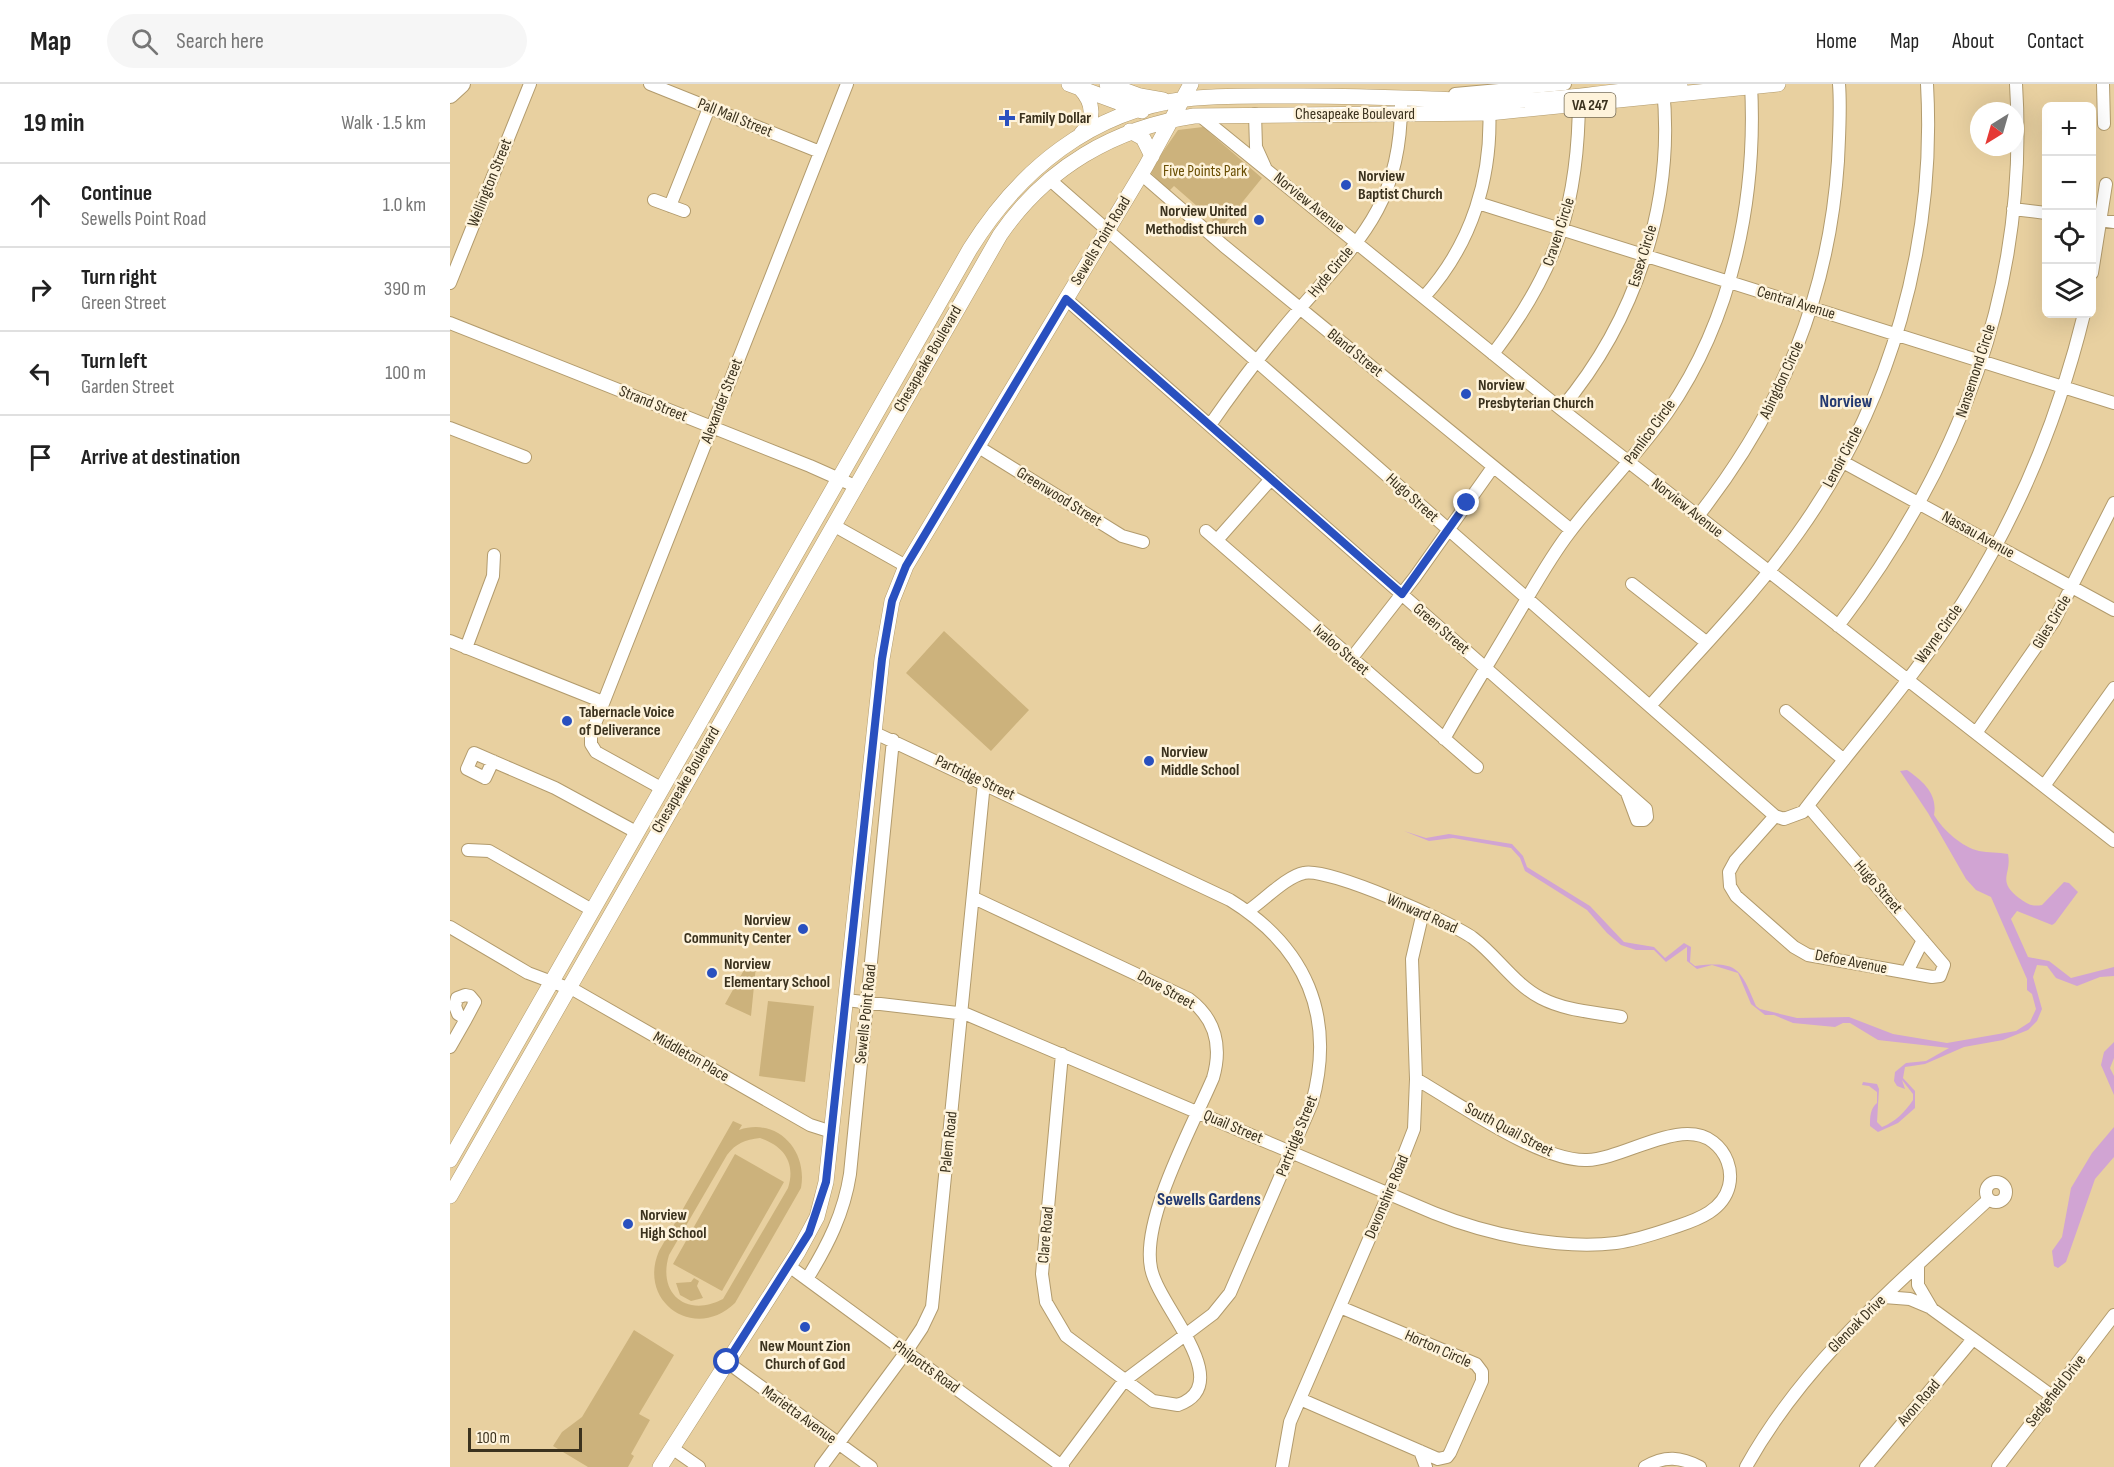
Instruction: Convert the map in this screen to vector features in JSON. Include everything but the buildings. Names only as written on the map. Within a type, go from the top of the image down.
[{"type":"highway","points":[[450,95],[462,84]]},
{"type":"main road","name":"VA 247","points":[[1107,84],[1153,99],[1184,99]]},
{"type":"main road","name":"Sewells Point Road","points":[[660,1467],[789,1266],[809,1233],[822,1203],[832,1132],[874,733],[888,624],[898,585],[906,566],[977,446],[1174,119],[1191,84]]},
{"type":"main road","points":[[1221,84],[1238,96]]},
{"type":"main road","name":"Chesapeake Boulevard","points":[[1663,89],[1680,84]]},
{"type":"main road","name":"Chesapeake Boulevard","points":[[450,1196],[1000,235],[1018,210],[1049,179],[1087,151],[1130,131],[1198,115],[1401,114],[1579,101],[1663,89],[1778,84]]},
{"type":"main road","name":"VA 247","points":[[1075,86],[1138,110],[1174,119]]},
{"type":"main road","points":[[1075,86],[1089,99],[1092,114],[1088,127],[1081,134]]},
{"type":"main road","name":"Chesapeake Boulevard","points":[[452,1153],[984,227],[1030,172],[1081,134],[1138,110],[1184,99],[1238,96],[1401,96],[1425,97],[1489,107]]},
{"type":"main road","points":[[1130,131],[1143,138],[1152,156]]},
{"type":"main road","points":[[984,227],[1000,235]]},
{"type":"street","name":"Wellington Street","points":[[450,283],[530,84]]},
{"type":"street","name":"Pall Mall Street","points":[[650,84],[820,152]]},
{"type":"street","name":"Alexander Street","points":[[661,788],[596,752],[590,738],[847,84]]},
{"type":"street","points":[[1425,97],[1565,84]]},
{"type":"street","name":"Abingdon Circle","points":[[1698,516],[1737,465],[1771,406],[1803,336],[1831,226],[1837,181],[1839,84]]},
{"type":"street","name":"Lenoir Circle","points":[[1650,706],[1768,571],[1810,514],[1843,462],[1874,397],[1897,334],[1915,264],[1928,153],[1927,84]]},
{"type":"street","name":"Nansemond Circle","points":[[1838,626],[1893,550],[1920,503],[1957,428],[1981,361],[1997,307],[2013,209],[2016,84]]},
{"type":"street","points":[[2103,84],[2104,124]]},
{"type":"street","name":"Pamlico Circle","points":[[1444,739],[1527,598],[1571,530],[1629,462],[1668,411],[1688,377],[1713,325],[1728,282],[1748,196],[1753,126],[1751,86]]},
{"type":"street","name":"Essex Circle","points":[[1561,409],[1608,342],[1628,303],[1646,256],[1662,184],[1666,132],[1663,89]]},
{"type":"street","name":"Hyde Circle","points":[[1210,425],[1256,360],[1357,242],[1377,214],[1394,174],[1401,140],[1401,96]]},
{"type":"street","name":"Craven Circle","points":[[1493,354],[1533,296],[1551,261],[1562,230],[1578,157],[1579,101]]},
{"type":"street","points":[[1424,297],[1458,250],[1478,203],[1487,167],[1489,107]]},
{"type":"street","points":[[670,206],[710,108]]},
{"type":"street","name":"Norview Avenue","points":[[1255,114],[1256,147],[1266,168]]},
{"type":"street","name":"Norview Avenue","points":[[1198,115],[1561,409],[2114,841]]},
{"type":"street","name":"Bland Street","points":[[1141,174],[1300,308],[1571,530]]},
{"type":"street","name":"Hugo Street","points":[[1049,179],[1775,816]]},
{"type":"street","points":[[2106,184],[2096,220],[2114,222]]},
{"type":"street","points":[[654,200],[684,211]]},
{"type":"street","name":"Central Avenue","points":[[1478,203],[2114,403]]},
{"type":"street","points":[[2013,209],[2042,213]]},
{"type":"street","name":"Green Street","points":[[1066,299],[1627,793]]},
{"type":"street","name":"Wayne Circle","points":[[1775,816],[1784,819],[1794,818],[1808,806],[1962,603],[1997,546],[2028,484],[2065,388],[2083,318]]},
{"type":"street","name":"Strand Street","points":[[450,323],[855,486]]},
{"type":"street","points":[[450,428],[525,458]]},
{"type":"street","name":"Greenwood Street","points":[[977,446],[1122,536],[1143,542]]},
{"type":"street","name":"Nassau Avenue","points":[[1843,462],[2114,610]]},
{"type":"street","points":[[1352,659],[1449,530],[1493,467]]},
{"type":"street","points":[[1218,540],[1271,479]]},
{"type":"street","name":"Giles Circle","points":[[1976,733],[2033,654],[2073,588],[2114,503]]},
{"type":"street","points":[[833,525],[906,566]]},
{"type":"street","name":"Ivaloo Street","points":[[1206,531],[1477,767]]},
{"type":"street","points":[[466,648],[493,576],[494,555]]},
{"type":"street","points":[[1632,584],[1706,642]]},
{"type":"street","points":[[450,641],[603,702]]},
{"type":"street","points":[[2044,786],[2114,688]]},
{"type":"street","points":[[1786,711],[1844,760]]},
{"type":"street","name":"Partridge Street","points":[[874,733],[894,740],[1215,892],[1248,911],[1275,934],[1296,962],[1312,993],[1321,1045],[1317,1083],[1292,1152],[1230,1293],[1213,1314],[1124,1381],[1061,1467]]},
{"type":"street","name":"Sewells Point Road","points":[[807,1279],[834,1231],[848,1191],[894,740]]},
{"type":"street","points":[[493,761],[555,788],[636,832]]},
{"type":"street","name":"Palem Road","points":[[821,1467],[906,1352],[928,1315],[935,1290],[984,783]]},
{"type":"street","name":"Hugo Street","points":[[1808,806],[1923,940]]},
{"type":"street","name":"Defoe Avenue","points":[[1775,816],[1732,866],[1729,879],[1736,896],[1801,952],[1936,978],[1943,973],[1944,965],[1923,940]]},
{"type":"street","points":[[468,850],[489,851],[592,910]]},
{"type":"street","name":"Winward Road","points":[[1248,911],[1299,874],[1315,872],[1423,912],[1468,935],[1522,985],[1543,999],[1572,1009],[1621,1017]]},
{"type":"street","name":"Dove Street","points":[[974,898],[1144,977],[1197,1005],[1212,1025],[1218,1055],[1213,1078],[1153,1220],[1149,1247],[1156,1286],[1185,1335]]},
{"type":"street","name":"Devonshire Road","points":[[1282,1467],[1287,1434],[1300,1399],[1389,1193],[1414,1129],[1416,1079],[1412,959],[1423,912]]},
{"type":"street","name":"Middleton Place","points":[[450,927],[528,973],[569,987],[810,1125],[832,1132]]},
{"type":"street","points":[[1907,972],[1923,940]]},
{"type":"street","name":"Quail Street","points":[[846,999],[963,1013],[1464,1225],[1525,1239],[1600,1244],[1638,1239],[1656,1233]]},
{"type":"street","points":[[450,1047],[466,1019]]},
{"type":"street","name":"Clare Road","points":[[1062,1054],[1044,1254],[1043,1292],[1051,1315],[1066,1336],[1124,1381],[1162,1404],[1178,1405],[1193,1397],[1200,1383],[1201,1368],[1185,1335]]},
{"type":"street","name":"South Quail Street","points":[[1416,1079],[1539,1150],[1563,1158],[1598,1160],[1682,1133],[1706,1137],[1718,1146],[1727,1160],[1730,1177],[1726,1195],[1717,1207],[1706,1215],[1656,1233]]},
{"type":"street","points":[[452,1153],[471,1159]]},
{"type":"street","name":"Glenoak Drive","points":[[1746,1467],[1773,1423],[1821,1361],[1884,1297],[1989,1199]]},
{"type":"street","points":[[1918,1265],[1918,1285],[1932,1309]]},
{"type":"street","name":"Philpotts Road","points":[[789,1266],[1061,1467]]},
{"type":"street","points":[[1884,1297],[1910,1299],[1932,1309],[2052,1396]]},
{"type":"street","name":"Horton Circle","points":[[1340,1307],[1476,1364],[1480,1369],[1482,1381],[1448,1457],[1439,1467]]},
{"type":"street","name":"Sedgefield Drive","points":[[1998,1467],[2114,1315]]},
{"type":"street","name":"Avon Road","points":[[1866,1467],[1972,1339]]},
{"type":"street","name":"Marietta Avenue","points":[[727,1362],[871,1467]]},
{"type":"street","points":[[1300,1399],[1438,1459],[1448,1457]]},
{"type":"street","points":[[672,1448],[699,1467]]},
{"type":"street","points":[[1420,1451],[1426,1467]]},
{"type":"street","points":[[1645,1467],[1664,1459],[1673,1458],[1700,1467]]},
{"type":"green space","name":"Five Points Park","points":[[1203,127],[1262,178],[1218,232],[1210,226],[1213,220],[1174,186],[1169,191],[1151,173],[1151,169],[1178,130]]},
{"type":"green space","points":[[944,631],[1029,710],[991,751],[906,673]]},
{"type":"green space","points":[[749,961],[756,966],[751,1016],[725,1004]]},
{"type":"green space","points":[[768,1001],[814,1006],[805,1082],[759,1076]]},
{"type":"green space","points":[[733,1121],[742,1125],[739,1130],[753,1127],[766,1128],[787,1140],[800,1161],[801,1188],[735,1303],[719,1314],[703,1318],[688,1317],[674,1311],[663,1300],[656,1286],[654,1269],[659,1251]],"holes":[[[760,1138],[782,1151],[789,1163],[788,1188],[723,1299],[698,1306],[687,1304],[671,1291],[667,1281],[666,1269],[669,1255],[730,1151],[737,1145],[750,1140]]]},
{"type":"green space","points":[[735,1154],[784,1182],[722,1291],[673,1264]]},
{"type":"green space","points":[[694,1278],[699,1281],[697,1286],[703,1298],[691,1301],[680,1295],[676,1283],[691,1282]]},
{"type":"green space","points":[[634,1330],[674,1355],[639,1414],[650,1420],[631,1454],[634,1456],[628,1467],[588,1467],[553,1446],[562,1432],[582,1417]]},
{"type":"shaded area","points":[[1907,770],[1928,789],[1934,801],[1934,815],[1954,837],[1966,846],[1979,851],[2008,854],[2006,882],[2012,892],[2022,900],[2032,905],[2042,905],[2064,882],[2069,883],[2078,892],[2052,925],[2017,911],[2011,919],[2028,957],[2049,961],[2071,978],[2114,967],[2114,976],[2100,977],[2077,986],[2056,978],[2047,966],[2037,965],[2033,977],[2042,1009],[2037,1021],[2028,1030],[2003,1040],[1964,1047],[1925,1064],[1905,1067],[1903,1078],[1915,1091],[1915,1108],[1898,1123],[1878,1132],[1870,1126],[1870,1116],[1877,1103],[1877,1092],[1869,1086],[1862,1085],[1863,1082],[1877,1084],[1879,1089],[1877,1122],[1882,1127],[1899,1116],[1913,1100],[1913,1094],[1902,1080],[1905,1089],[1897,1086],[1894,1081],[1895,1072],[1906,1063],[1926,1061],[1949,1048],[1878,1040],[1850,1023],[1843,1023],[1835,1027],[1793,1023],[1774,1015],[1765,1015],[1751,1004],[1738,973],[1712,965],[1729,966],[1736,970],[1746,983],[1756,1006],[1760,1009],[1797,1018],[1849,1017],[1893,1034],[1947,1043],[2016,1031],[2030,1022],[2036,1009],[2032,994],[2027,990],[2027,979],[1991,897],[1976,890],[1966,879],[1928,813],[1900,771]]},
{"type":"shaded area","points":[[1404,831],[1426,838],[1449,834],[1512,844],[1523,856],[1527,867],[1590,906],[1624,942],[1654,947],[1665,958],[1684,943],[1691,947],[1690,962],[1695,966],[1712,965],[1697,969],[1687,961],[1687,947],[1666,962],[1654,950],[1636,950],[1621,945],[1587,910],[1525,871],[1520,858],[1511,848],[1453,838],[1429,841]]},
{"type":"shaded area","points":[[2114,1042],[2114,1058],[2110,1068],[2114,1076],[2114,1095],[2101,1065],[2104,1052]]},
{"type":"shaded area","points":[[2114,1127],[2114,1157],[2095,1179],[2066,1262],[2058,1268],[2054,1266],[2052,1251],[2062,1237],[2071,1188],[2092,1153]]},
{"type":"place","name":"Family Dollar","points":[[1007,118]]},
{"type":"place","name":"Norview Baptist Church","points":[[1346,185]]},
{"type":"place","name":"Norview United Methodist Church","points":[[1259,220]]},
{"type":"place","name":"Norview Presbyterian Church","points":[[1466,394]]},
{"type":"place","name":"Tabernacle Voice of Deliverance","points":[[567,721]]},
{"type":"place","name":"Norview Middle School","points":[[1149,761]]},
{"type":"place","name":"Norview Community Center","points":[[803,929]]},
{"type":"place","name":"Norview Elementary School","points":[[712,973]]},
{"type":"place","name":"Norview High School","points":[[628,1224]]},
{"type":"place","name":"New Mount Zion Church of God","points":[[805,1327]]},
{"type":"district","name":"Norview","points":[[1846,401]]},
{"type":"district","name":"Sewells Gardens","points":[[1209,1199]]},
{"type":"route","points":[[727,1362],[798,1252],[822,1203],[882,659],[892,601],[906,566],[1066,299],[1402,594],[1467,503]]}]
